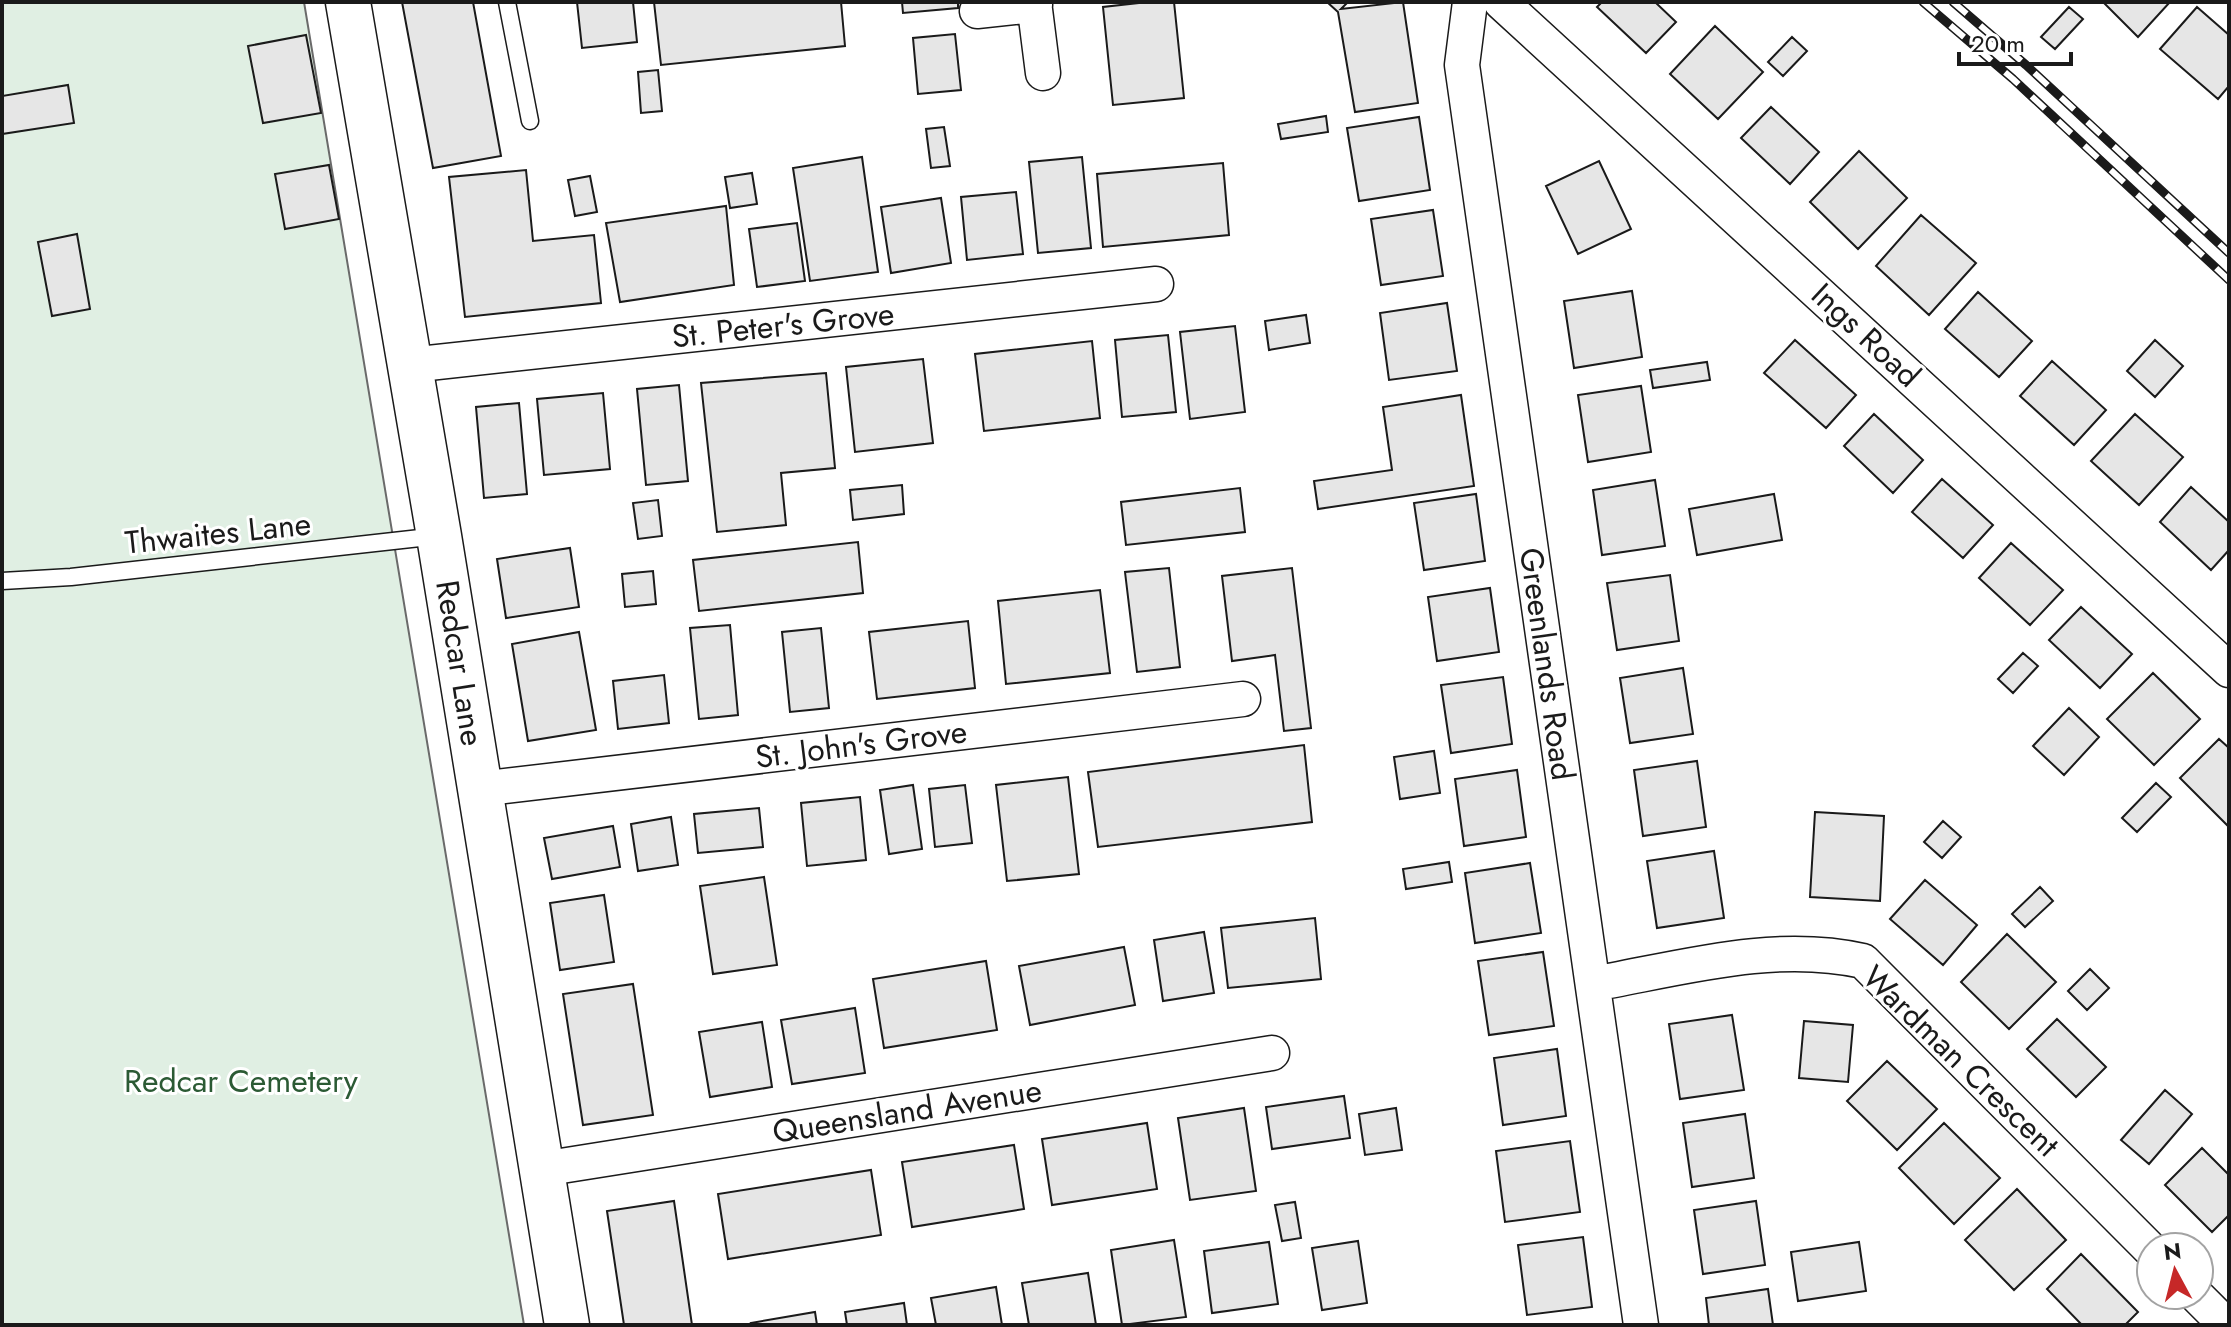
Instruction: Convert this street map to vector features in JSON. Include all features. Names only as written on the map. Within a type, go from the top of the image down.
[{"type":"main road","name":"Redcar Lane","points":[[348,2],[439,536],[567,1325]]},
{"type":"street","name":"Greenlands Road","points":[[1470,2],[1462,65],[1641,1325]]},
{"type":"street","name":"Ings Road","points":[[1501,2],[2229,670]]},
{"type":"street","points":[[977,11],[1034,4],[1043,73]]},
{"type":"street","name":"St. Peter's Grove","points":[[410,365],[1156,284]]},
{"type":"street","name":"St. John's Grove","points":[[480,789],[1243,699]]},
{"type":"street","name":"Wardman Crescent","points":[[1593,984],[1760,955],[1833,954],[1863,961],[2135,1234]]},
{"type":"street","name":"Queensland Avenue","points":[[542,1169],[1272,1053]]},
{"type":"lane","points":[[507,2],[530,121]]},
{"type":"lane","name":"Thwaites Lane","points":[[2,581],[71,577],[439,536]]},
{"type":"green space","name":"Redcar Cemetery","points":[[2,2],[304,2],[524,1325],[2,1325]]},
{"type":"building","points":[[402,2],[473,2],[501,156],[433,168]]},
{"type":"building","points":[[577,2],[633,2],[637,42],[582,48]]},
{"type":"building","points":[[654,2],[841,2],[845,46],[661,65]]},
{"type":"building","points":[[902,2],[958,2],[958,8],[903,13]]},
{"type":"building","points":[[1174,2],[1184,98],[1113,105],[1103,7]]},
{"type":"building","points":[[1327,2],[1348,2],[1341,9],[1403,2],[1418,103],[1355,112],[1338,12]]},
{"type":"building","points":[[1602,2],[1655,2],[1676,22],[1646,53],[1597,7]]},
{"type":"building","points":[[2103,2],[2170,2],[2138,37]]},
{"type":"building","points":[[2069,7],[2083,19],[2055,49],[2041,37]]},
{"type":"building","points":[[2197,7],[2229,35],[2229,86],[2218,99],[2160,49]]},
{"type":"building","points":[[1715,26],[1763,72],[1718,119],[1670,74]]},
{"type":"building","points":[[955,34],[961,90],[918,94],[913,38]]},
{"type":"building","points":[[306,35],[321,113],[263,123],[248,46]]},
{"type":"building","points":[[1792,37],[1807,51],[1783,76],[1768,62]]},
{"type":"building","points":[[658,70],[662,111],[641,113],[638,72]]},
{"type":"building","points":[[68,85],[74,123],[2,134],[2,96]]},
{"type":"building","points":[[1771,107],[1819,152],[1790,184],[1741,138]]},
{"type":"building","points":[[1326,116],[1328,132],[1281,139],[1278,124]]},
{"type":"building","points":[[1419,117],[1430,190],[1359,201],[1347,128]]},
{"type":"building","points":[[944,127],[950,166],[931,168],[926,129]]},
{"type":"building","points":[[1859,151],[1907,198],[1858,249],[1810,202]]},
{"type":"building","points":[[862,157],[878,272],[810,281],[793,168]]},
{"type":"building","points":[[1082,157],[1091,248],[1038,253],[1029,162]]},
{"type":"building","points":[[1599,161],[1631,229],[1578,254],[1546,186]]},
{"type":"building","points":[[1223,163],[1229,235],[1103,247],[1097,174]]},
{"type":"building","points":[[329,165],[339,219],[285,229],[275,174]]},
{"type":"building","points":[[526,170],[533,241],[594,235],[601,303],[465,317],[449,177]]},
{"type":"building","points":[[752,173],[757,204],[730,208],[725,177]]},
{"type":"building","points":[[590,176],[597,212],[575,216],[568,180]]},
{"type":"building","points":[[1016,192],[1023,254],[967,260],[961,197]]},
{"type":"building","points":[[941,198],[951,263],[891,273],[881,207]]},
{"type":"building","points":[[726,206],[734,285],[620,302],[606,223]]},
{"type":"building","points":[[1433,210],[1443,276],[1381,285],[1371,219]]},
{"type":"building","points":[[1921,215],[1976,263],[1929,315],[1876,266]]},
{"type":"building","points":[[797,223],[805,281],[757,287],[749,229]]},
{"type":"building","points":[[77,234],[90,309],[52,316],[38,242]]},
{"type":"building","points":[[1632,291],[1642,357],[1574,368],[1564,301]]},
{"type":"building","points":[[1978,292],[2032,341],[1999,377],[1945,329]]},
{"type":"building","points":[[1447,303],[1457,371],[1389,380],[1380,313]]},
{"type":"building","points":[[1306,315],[1310,343],[1269,350],[1265,321]]},
{"type":"building","points":[[1235,326],[1245,412],[1190,419],[1180,332]]},
{"type":"building","points":[[1168,335],[1176,412],[1122,417],[1115,340]]},
{"type":"building","points":[[1795,340],[1856,395],[1826,428],[1764,373]]},
{"type":"building","points":[[2155,340],[2183,366],[2155,397],[2127,371]]},
{"type":"building","points":[[1092,341],[1100,418],[984,431],[975,354]]},
{"type":"building","points":[[923,359],[933,443],[855,452],[846,367]]},
{"type":"building","points":[[2052,361],[2106,410],[2074,445],[2020,396]]},
{"type":"building","points":[[1707,362],[1710,380],[1653,388],[1650,370]]},
{"type":"building","points":[[826,373],[835,468],[781,473],[786,525],[717,532],[701,383]]},
{"type":"building","points":[[679,385],[688,481],[646,485],[637,389]]},
{"type":"building","points":[[1641,386],[1651,452],[1588,462],[1578,395]]},
{"type":"building","points":[[603,393],[610,469],[544,475],[537,399]]},
{"type":"building","points":[[1461,395],[1474,486],[1318,509],[1314,481],[1392,470],[1383,407]]},
{"type":"building","points":[[519,403],[527,494],[484,498],[476,407]]},
{"type":"building","points":[[1874,414],[1923,460],[1893,493],[1844,446]]},
{"type":"building","points":[[2135,414],[2183,457],[2139,505],[2091,461]]},
{"type":"building","points":[[1942,479],[1993,525],[1963,558],[1912,512]]},
{"type":"building","points":[[1655,480],[1665,546],[1602,555],[1593,490]]},
{"type":"building","points":[[902,485],[904,514],[853,520],[850,490]]},
{"type":"building","points":[[2191,487],[2229,522],[2229,550],[2211,570],[2160,522]]},
{"type":"building","points":[[1240,488],[1245,532],[1126,545],[1121,502]]},
{"type":"building","points":[[1476,494],[1485,561],[1424,570],[1414,503]]},
{"type":"building","points":[[1774,494],[1782,540],[1697,555],[1689,509]]},
{"type":"building","points":[[658,500],[662,536],[638,539],[633,503]]},
{"type":"building","points":[[858,542],[863,593],[699,611],[693,560]]},
{"type":"building","points":[[2011,543],[2063,590],[2030,625],[1979,578]]},
{"type":"building","points":[[570,548],[579,607],[506,618],[497,559]]},
{"type":"building","points":[[1169,568],[1180,667],[1137,672],[1125,572]]},
{"type":"building","points":[[1292,568],[1311,728],[1284,731],[1275,655],[1232,661],[1222,576]]},
{"type":"building","points":[[653,571],[656,604],[625,607],[622,574]]},
{"type":"building","points":[[1670,575],[1679,641],[1617,650],[1607,583]]},
{"type":"building","points":[[1490,588],[1499,652],[1437,661],[1428,597]]},
{"type":"building","points":[[1100,590],[1110,673],[1006,684],[998,601]]},
{"type":"building","points":[[2081,607],[2132,654],[2100,688],[2049,640]]},
{"type":"building","points":[[968,621],[975,688],[877,699],[869,632]]},
{"type":"building","points":[[730,625],[738,715],[699,719],[690,628]]},
{"type":"building","points":[[821,628],[829,708],[790,712],[782,632]]},
{"type":"building","points":[[579,632],[596,730],[528,741],[512,644]]},
{"type":"building","points":[[2023,653],[2038,666],[2013,693],[1998,679]]},
{"type":"building","points":[[1683,668],[1693,734],[1630,743],[1620,678]]},
{"type":"building","points":[[2153,673],[2200,719],[2154,765],[2107,719]]},
{"type":"building","points":[[664,675],[669,723],[618,729],[613,681]]},
{"type":"building","points":[[1503,677],[1512,744],[1451,753],[1441,685]]},
{"type":"building","points":[[2069,708],[2099,737],[2064,775],[2033,746]]},
{"type":"building","points":[[2219,739],[2229,748],[2228,826],[2180,778]]},
{"type":"building","points":[[1304,745],[1312,822],[1098,847],[1088,772]]},
{"type":"building","points":[[1434,751],[1440,793],[1400,799],[1394,757]]},
{"type":"building","points":[[1697,761],[1706,827],[1643,836],[1634,770]]},
{"type":"building","points":[[1517,770],[1526,837],[1464,846],[1455,779]]},
{"type":"building","points":[[1068,777],[1079,874],[1007,881],[996,785]]},
{"type":"building","points":[[2156,783],[2171,797],[2137,832],[2122,818]]},
{"type":"building","points":[[913,785],[922,849],[889,854],[880,790]]},
{"type":"building","points":[[965,785],[972,843],[935,847],[929,789]]},
{"type":"building","points":[[860,797],[866,860],[807,866],[801,803]]},
{"type":"building","points":[[759,808],[763,847],[698,853],[694,814]]},
{"type":"building","points":[[1815,812],[1884,816],[1880,901],[1810,897]]},
{"type":"building","points":[[671,817],[678,865],[638,871],[631,824]]},
{"type":"building","points":[[1943,821],[1961,837],[1942,858],[1924,842]]},
{"type":"building","points":[[613,826],[620,867],[552,879],[544,838]]},
{"type":"building","points":[[1714,851],[1724,918],[1657,928],[1647,861]]},
{"type":"building","points":[[1449,862],[1452,882],[1406,889],[1403,869]]},
{"type":"building","points":[[1530,863],[1541,933],[1475,943],[1465,873]]},
{"type":"building","points":[[764,877],[777,965],[713,974],[700,886]]},
{"type":"building","points":[[1925,880],[1977,925],[1943,965],[1890,919]]},
{"type":"building","points":[[2040,887],[2053,901],[2025,927],[2012,914]]},
{"type":"building","points":[[604,895],[614,962],[560,970],[550,903]]},
{"type":"building","points":[[1315,918],[1321,979],[1228,988],[1221,928]]},
{"type":"building","points":[[1204,932],[1214,993],[1163,1001],[1154,940]]},
{"type":"building","points":[[2007,934],[2056,982],[2009,1029],[1961,982]]},
{"type":"building","points":[[1124,947],[1135,1005],[1030,1025],[1019,966]]},
{"type":"building","points":[[1543,952],[1554,1026],[1489,1035],[1478,961]]},
{"type":"building","points":[[986,961],[997,1030],[884,1048],[873,979]]},
{"type":"building","points":[[2090,969],[2109,988],[2087,1010],[2068,991]]},
{"type":"building","points":[[633,984],[653,1115],[583,1125],[563,994]]},
{"type":"building","points":[[855,1008],[865,1073],[792,1084],[781,1020]]},
{"type":"building","points":[[1732,1015],[1744,1090],[1680,1099],[1669,1024]]},
{"type":"building","points":[[2057,1019],[2106,1067],[2076,1097],[2027,1049]]},
{"type":"building","points":[[1804,1021],[1853,1025],[1848,1082],[1799,1078]]},
{"type":"building","points":[[762,1022],[772,1087],[710,1097],[699,1032]]},
{"type":"building","points":[[1557,1049],[1566,1116],[1503,1125],[1494,1058]]},
{"type":"building","points":[[1887,1061],[1937,1109],[1897,1150],[1847,1101]]},
{"type":"building","points":[[2165,1090],[2192,1114],[2149,1164],[2121,1140]]},
{"type":"building","points":[[1344,1096],[1350,1138],[1272,1149],[1266,1107]]},
{"type":"building","points":[[1244,1108],[1256,1191],[1190,1200],[1178,1118]]},
{"type":"building","points":[[1396,1108],[1402,1150],[1365,1155],[1359,1114]]},
{"type":"building","points":[[1745,1114],[1754,1178],[1692,1187],[1683,1123]]},
{"type":"building","points":[[1147,1123],[1157,1189],[1052,1205],[1042,1139]]},
{"type":"building","points":[[1944,1123],[2000,1178],[1954,1224],[1899,1168]]},
{"type":"building","points":[[1570,1141],[1580,1212],[1505,1222],[1496,1151]]},
{"type":"building","points":[[1014,1145],[1024,1209],[912,1227],[902,1162]]},
{"type":"building","points":[[2202,1148],[2229,1175],[2229,1215],[2211,1231],[2165,1185]]},
{"type":"building","points":[[871,1170],[881,1235],[728,1259],[718,1194]]},
{"type":"building","points":[[2017,1189],[2066,1240],[2014,1290],[1965,1240]]},
{"type":"building","points":[[674,1201],[692,1325],[624,1325],[607,1211]]},
{"type":"building","points":[[1756,1201],[1765,1265],[1703,1274],[1694,1210]]},
{"type":"building","points":[[1295,1202],[1301,1238],[1282,1241],[1275,1205]]},
{"type":"building","points":[[1583,1237],[1592,1307],[1527,1315],[1518,1245]]},
{"type":"building","points":[[1174,1240],[1186,1317],[1122,1325],[1111,1250]]},
{"type":"building","points":[[1358,1241],[1367,1303],[1322,1310],[1312,1248]]},
{"type":"building","points":[[1269,1242],[1278,1304],[1212,1313],[1204,1251]]},
{"type":"building","points":[[1859,1242],[1866,1291],[1798,1301],[1791,1252]]},
{"type":"building","points":[[2081,1254],[2138,1312],[2125,1325],[2082,1325],[2047,1289]]},
{"type":"building","points":[[1088,1273],[1096,1325],[1029,1325],[1022,1283]]},
{"type":"building","points":[[996,1287],[1002,1325],[936,1325],[931,1298]]},
{"type":"building","points":[[1768,1289],[1773,1325],[1709,1325],[1706,1298]]},
{"type":"building","points":[[904,1303],[907,1325],[847,1325],[845,1312]]},
{"type":"building","points":[[815,1312],[817,1325],[751,1323]]},
{"type":"railway","points":[[1923,2],[2013,79],[2229,280]]},
{"type":"railway","points":[[1953,2],[2026,65],[2229,253]]}]
